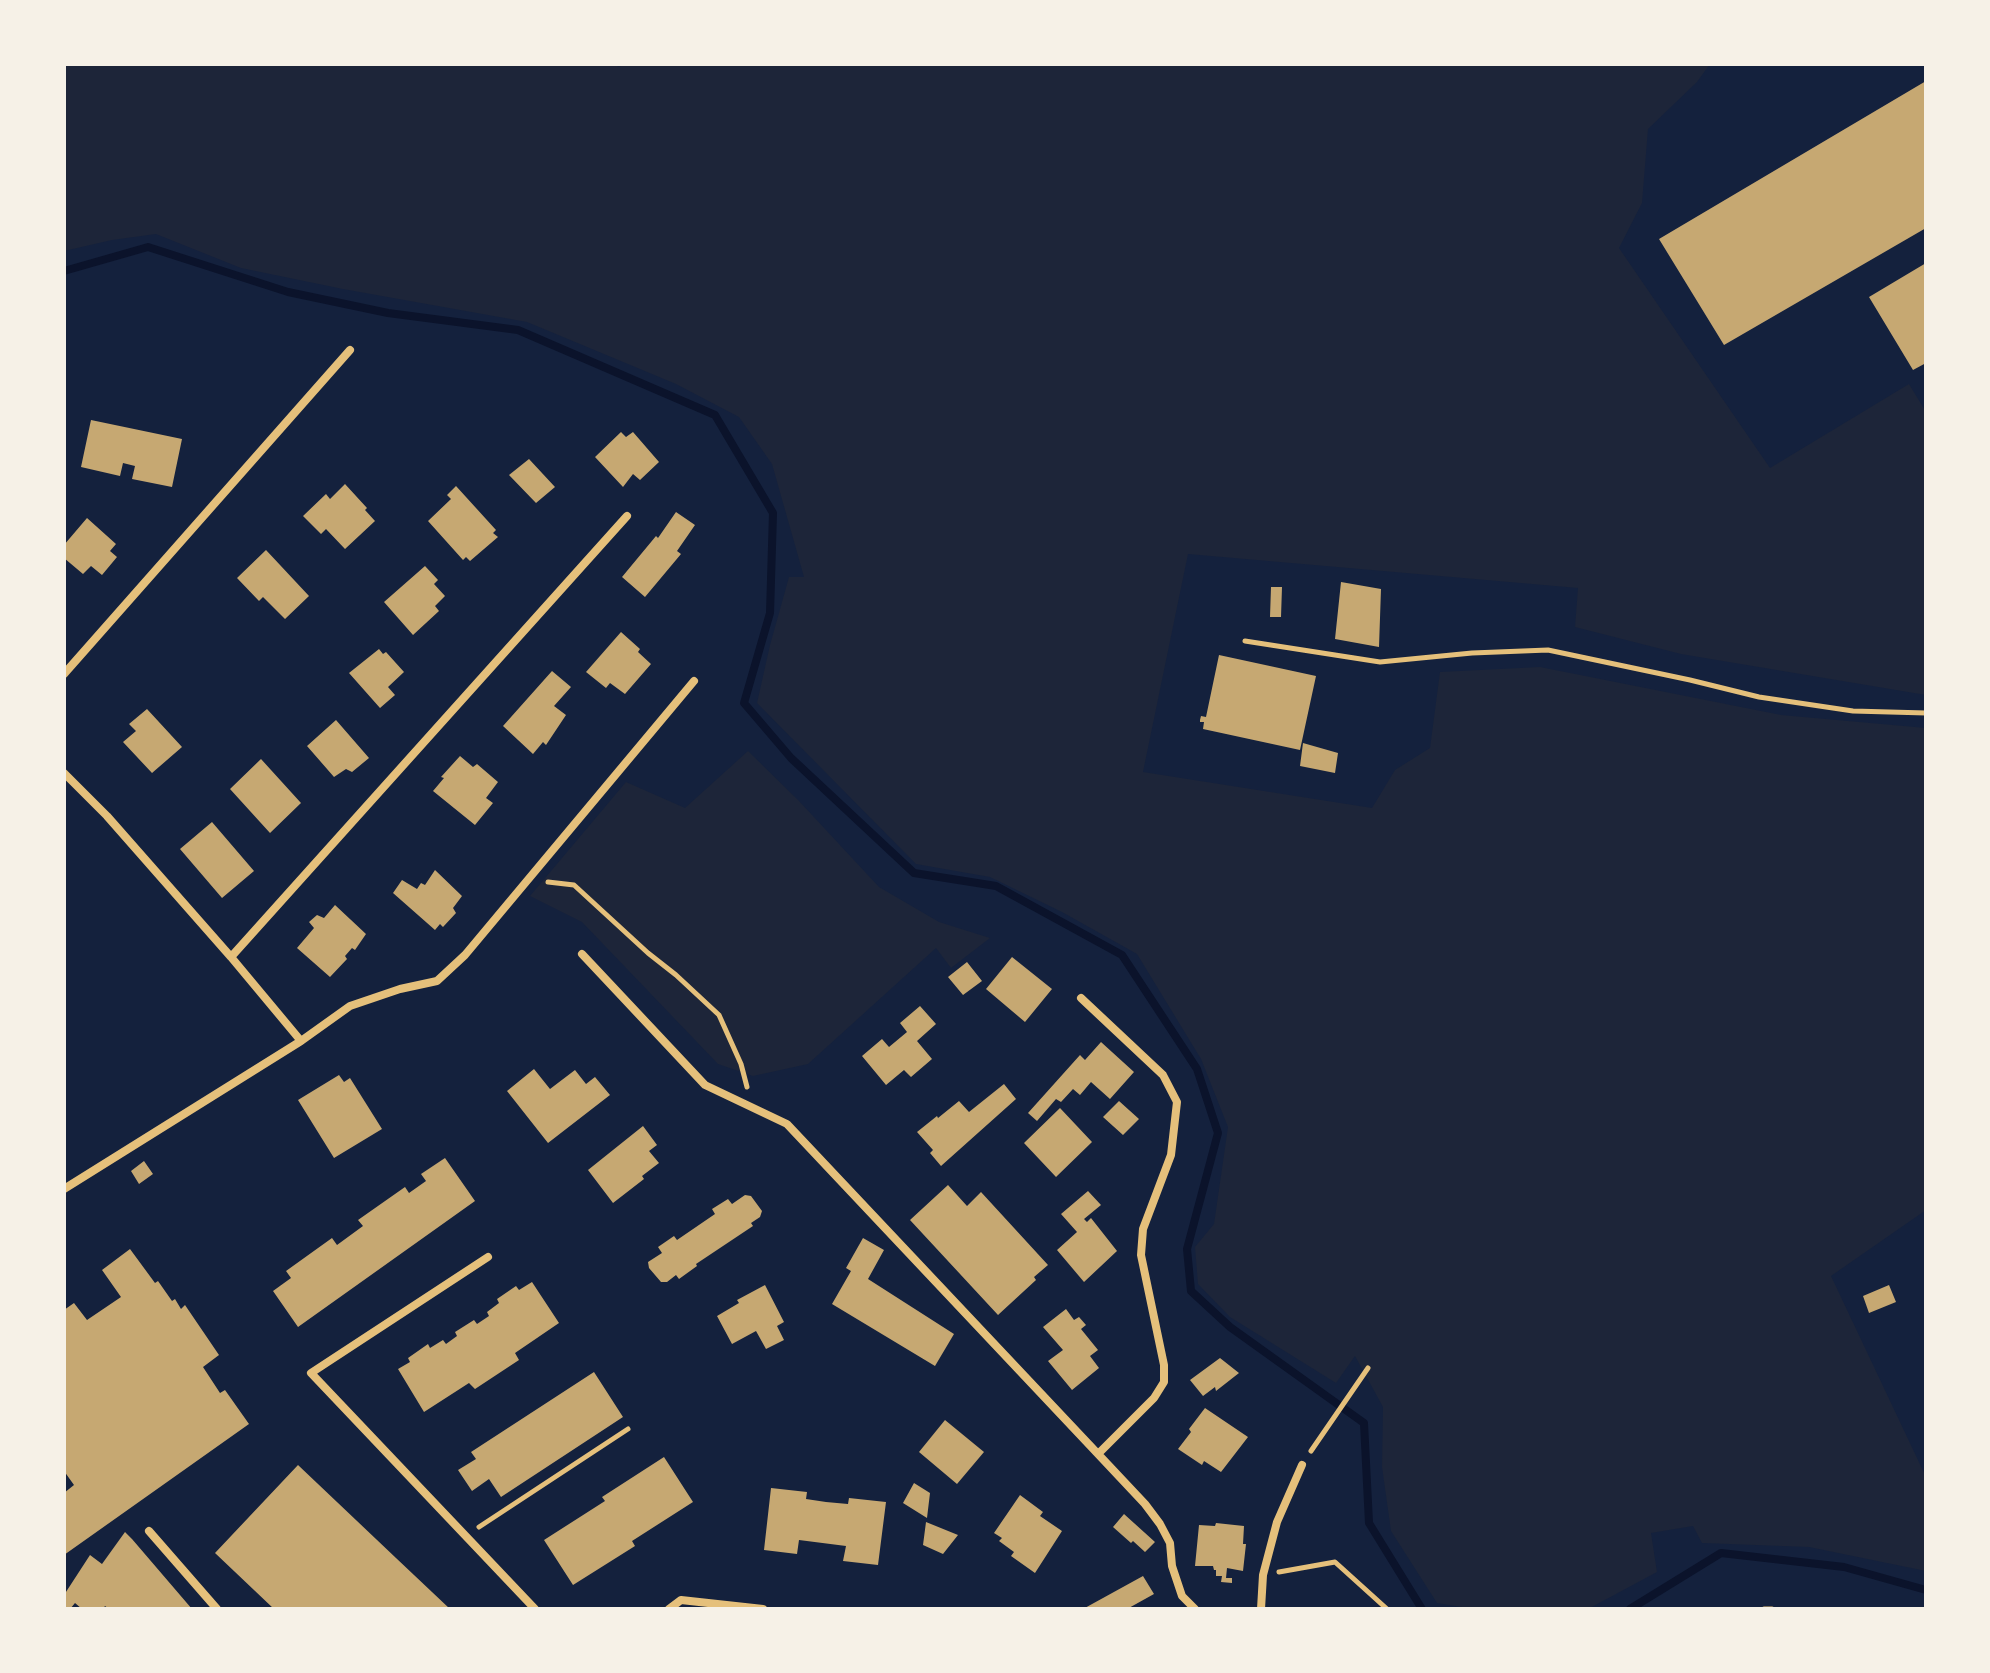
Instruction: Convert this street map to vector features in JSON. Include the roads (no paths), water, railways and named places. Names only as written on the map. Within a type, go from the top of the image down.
[{"type":"street","points":[[64,674],[350,350]]},
{"type":"street","points":[[231,957],[627,516]]},
{"type":"street","points":[[64,1189],[301,1041],[350,1006],[400,989],[437,981],[465,955],[694,681]]},
{"type":"street","points":[[64,773],[107,816],[301,1041]]},
{"type":"street","points":[[582,954],[705,1085],[787,1124],[1145,1504],[1170,1543],[1172,1566],[1182,1596],[1195,1609]]},
{"type":"street","points":[[1081,998],[1163,1075],[1177,1102],[1171,1155],[1143,1229],[1141,1255],[1164,1365],[1164,1382],[1154,1398],[1098,1454]]},
{"type":"street","points":[[488,1257],[311,1373],[535,1609]]},
{"type":"street","points":[[1261,1609],[1263,1575],[1277,1522],[1302,1465]]},
{"type":"street","points":[[149,1531],[217,1609]]},
{"type":"street","points":[[669,1609],[681,1600],[763,1609]]},
{"type":"waterway","points":[[64,271],[148,247],[288,292],[388,313],[518,330],[715,415],[773,513],[770,613],[744,703],[791,758],[914,873],[996,886],[1122,955],[1197,1069],[1218,1133],[1187,1249],[1191,1291],[1230,1327],[1364,1423],[1369,1523],[1422,1609]]},
{"type":"waterway","points":[[1630,1609],[1721,1553],[1844,1567],[1926,1590]]}]
